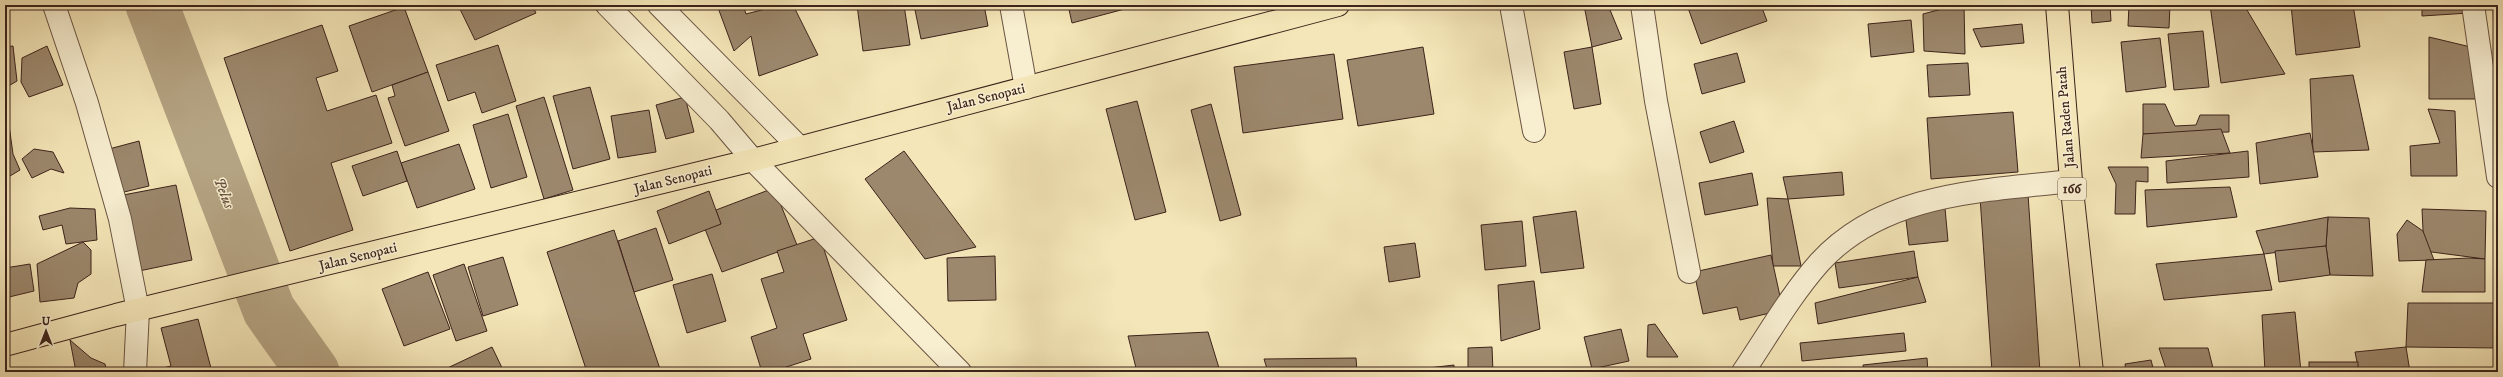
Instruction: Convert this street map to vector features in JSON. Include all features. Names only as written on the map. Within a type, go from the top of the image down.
[{"type":"main road","name":"Jalan Senopati","points":[[5,346],[116,315],[761,158],[798,146],[1026,88],[1338,5]]},
{"type":"main road","name":"Jalan Raden Patah","points":[[2057,5],[2072,181],[2092,372]]},
{"type":"street","points":[[54,5],[87,103],[120,219],[138,310],[135,372]]},
{"type":"street","points":[[607,5],[719,120],[761,158],[960,372]]},
{"type":"street","points":[[659,5],[798,146]]},
{"type":"street","points":[[1011,5],[1026,88]]},
{"type":"street","points":[[1511,5],[1534,131]]},
{"type":"street","points":[[1642,5],[1656,101],[1689,272]]},
{"type":"street","points":[[2472,5],[2498,177]]},
{"type":"street","points":[[1743,372],[1793,296],[1820,262],[1855,233],[1886,214],[1942,197],[2072,181]]},
{"type":"building","points":[[458,5],[532,5],[536,13],[475,40]]},
{"type":"building","points":[[717,5],[743,5],[746,14],[781,5],[793,5],[818,55],[759,76],[751,36],[734,51]]},
{"type":"building","points":[[857,5],[904,5],[910,45],[863,51]]},
{"type":"building","points":[[914,5],[984,5],[988,26],[921,39]]},
{"type":"building","points":[[1068,5],[1135,5],[1136,6],[1072,23]]},
{"type":"building","points":[[1584,5],[1608,5],[1622,39],[1592,47]]},
{"type":"building","points":[[1687,5],[1761,5],[1767,21],[1701,44]]},
{"type":"building","points":[[1957,5],[1964,5],[1965,54],[1924,51],[1923,14]]},
{"type":"building","points":[[2091,5],[2110,5],[2111,21],[2092,23]]},
{"type":"building","points":[[2129,5],[2170,5],[2169,28],[2128,26]]},
{"type":"building","points":[[2210,5],[2244,5],[2285,74],[2221,83]]},
{"type":"building","points":[[2291,5],[2353,5],[2360,47],[2296,55]]},
{"type":"building","points":[[2422,5],[2468,5],[2469,13],[2422,16]]},
{"type":"building","points":[[2493,5],[2498,5],[2498,37],[2494,37]]},
{"type":"building","points":[[404,7],[428,72],[372,92],[349,26]]},
{"type":"building","points":[[1911,20],[1914,52],[1871,57],[1868,24]]},
{"type":"building","points":[[2022,24],[2024,43],[1981,47],[1973,29]]},
{"type":"building","points":[[322,25],[338,71],[316,78],[327,111],[376,95],[392,143],[331,163],[353,230],[290,251],[224,58]]},
{"type":"building","points":[[2203,31],[2209,87],[2174,90],[2168,34]]},
{"type":"building","points":[[2429,37],[2479,49],[2479,99],[2429,99]]},
{"type":"building","points":[[2160,38],[2166,87],[2126,92],[2121,42]]},
{"type":"building","points":[[498,45],[516,101],[482,113],[475,92],[448,101],[436,65]]},
{"type":"building","points":[[13,46],[17,81],[5,88],[5,47]]},
{"type":"building","points":[[47,46],[63,85],[29,97],[21,82],[22,58]]},
{"type":"building","points":[[1423,47],[1434,114],[1358,126],[1347,60]]},
{"type":"building","points":[[1592,47],[1601,104],[1574,109],[1564,52]]},
{"type":"building","points":[[1737,53],[1745,82],[1702,94],[1694,64]]},
{"type":"building","points":[[1334,54],[1343,119],[1243,133],[1234,67]]},
{"type":"building","points":[[1968,63],[1970,95],[1929,97],[1927,65]]},
{"type":"building","points":[[428,72],[449,131],[405,146],[388,98],[395,96],[392,85]]},
{"type":"building","points":[[2353,75],[2369,150],[2313,152],[2310,79]]},
{"type":"building","points":[[590,87],[610,159],[573,169],[553,96]]},
{"type":"building","points":[[544,97],[573,190],[544,199],[516,106]]},
{"type":"building","points":[[685,97],[694,132],[666,139],[656,105]]},
{"type":"building","points":[[1137,101],[1166,212],[1135,220],[1106,109]]},
{"type":"building","points":[[1211,104],[1241,215],[1220,221],[1191,110]]},
{"type":"building","points":[[2143,104],[2165,104],[2175,126],[2196,125],[2200,115],[2229,115],[2229,132],[2143,134]]},
{"type":"building","points":[[2428,109],[2455,111],[2457,176],[2411,176],[2410,146],[2440,143]]},
{"type":"building","points":[[649,110],[656,152],[618,158],[611,116]]},
{"type":"building","points":[[2013,112],[2018,172],[1931,179],[1927,118]]},
{"type":"building","points":[[508,114],[527,177],[491,188],[473,125]]},
{"type":"building","points":[[1734,121],[1744,152],[1710,163],[1700,132]]},
{"type":"building","points":[[9,125],[13,154],[20,170],[5,179],[5,126]]},
{"type":"building","points":[[2221,129],[2230,153],[2141,158],[2143,134]]},
{"type":"building","points":[[2310,133],[2318,177],[2260,184],[2256,143]]},
{"type":"building","points":[[139,141],[149,186],[120,193],[109,149]]},
{"type":"building","points":[[459,144],[475,189],[417,208],[401,163]]},
{"type":"building","points":[[34,149],[53,152],[64,173],[51,169],[32,178],[22,159]]},
{"type":"building","points":[[397,151],[407,181],[363,196],[352,166]]},
{"type":"building","points":[[904,151],[976,247],[925,259],[865,179]]},
{"type":"building","points":[[2248,151],[2249,177],[2167,183],[2166,161]]},
{"type":"building","points":[[2108,167],[2148,167],[2148,182],[2136,181],[2135,214],[2115,214],[2116,184]]},
{"type":"building","points":[[1842,172],[1844,195],[1788,199],[1783,177]]},
{"type":"building","points":[[1752,173],[1758,205],[1705,215],[1699,183]]},
{"type":"building","points":[[176,185],[192,260],[139,271],[123,195]]},
{"type":"building","points":[[2230,187],[2237,217],[2147,227],[2145,190]]},
{"type":"building","points":[[774,188],[797,245],[722,272],[705,229],[721,224],[716,210]]},
{"type":"building","points":[[709,191],[721,224],[669,244],[657,211]]},
{"type":"building","points":[[2028,194],[2040,372],[1992,372],[1980,197]]},
{"type":"building","points":[[1767,198],[1788,199],[1801,266],[1773,266]]},
{"type":"building","points":[[70,208],[95,209],[97,240],[66,244],[62,225],[43,230],[39,216]]},
{"type":"building","points":[[1945,208],[1948,241],[1909,245],[1905,212]]},
{"type":"building","points":[[2422,209],[2486,211],[2485,259],[2424,251]]},
{"type":"building","points":[[1576,211],[1584,268],[1541,273],[1533,217]]},
{"type":"building","points":[[2328,217],[2369,218],[2373,276],[2330,275],[2326,246]]},
{"type":"building","points":[[2328,217],[2326,246],[2264,254],[2256,231]]},
{"type":"building","points":[[2407,220],[2423,231],[2434,260],[2399,261],[2397,234]]},
{"type":"building","points":[[1522,221],[1526,266],[1485,270],[1481,225]]},
{"type":"building","points":[[656,228],[673,280],[634,292],[618,241]]},
{"type":"building","points":[[614,230],[661,372],[587,372],[547,252]]},
{"type":"building","points":[[820,237],[847,320],[803,334],[811,359],[771,372],[762,372],[751,337],[777,328],[761,279],[784,272],[777,251]]},
{"type":"building","points":[[83,242],[91,250],[91,274],[78,283],[74,298],[40,302],[37,264]]},
{"type":"building","points":[[1415,243],[1420,277],[1389,282],[1384,247]]},
{"type":"building","points":[[2326,246],[2330,275],[2279,282],[2275,251]]},
{"type":"building","points":[[1914,251],[1918,277],[1839,288],[1835,263]]},
{"type":"building","points":[[2264,254],[2272,290],[2164,300],[2156,264]]},
{"type":"building","points":[[1771,255],[1783,310],[1740,320],[1737,307],[1703,314],[1694,272]]},
{"type":"building","points":[[995,256],[996,300],[948,301],[947,258]]},
{"type":"building","points":[[503,257],[518,305],[483,316],[468,267]]},
{"type":"building","points":[[2469,258],[2485,259],[2485,292],[2422,292],[2426,260]]},
{"type":"building","points":[[30,264],[34,291],[5,298],[5,268]]},
{"type":"building","points":[[464,264],[487,331],[456,341],[433,275]]},
{"type":"building","points":[[428,272],[450,329],[404,346],[382,289]]},
{"type":"building","points":[[712,274],[726,321],[687,333],[673,285]]},
{"type":"building","points":[[1918,277],[1926,302],[1818,324],[1815,303]]},
{"type":"building","points":[[1534,281],[1540,329],[1501,341],[1498,285]]},
{"type":"building","points":[[2408,303],[2498,303],[2498,348],[2406,347]]},
{"type":"building","points":[[2295,312],[2301,372],[2265,372],[2262,315]]},
{"type":"building","points":[[198,319],[212,372],[164,372],[163,368],[171,366],[161,328]]},
{"type":"building","points":[[1655,324],[1678,357],[1647,357],[1648,325]]},
{"type":"building","points":[[1621,329],[1629,361],[1592,369],[1584,337]]},
{"type":"building","points":[[1208,332],[1219,368],[1205,372],[1137,372],[1128,336]]},
{"type":"building","points":[[1904,333],[1906,351],[1802,361],[1800,343]]},
{"type":"building","points":[[70,340],[91,358],[105,364],[107,372],[76,372]]},
{"type":"building","points":[[492,347],[504,372],[439,372]]},
{"type":"building","points":[[1492,347],[1493,372],[1468,372],[1468,348]]},
{"type":"building","points":[[2406,347],[2410,372],[2359,372],[2355,352]]},
{"type":"building","points":[[2159,348],[2208,348],[2214,372],[2167,372]]},
{"type":"building","points":[[1356,358],[1357,372],[1268,372],[1264,359]]},
{"type":"building","points":[[1927,358],[1928,372],[1864,372],[1863,365]]},
{"type":"building","points":[[2151,360],[2154,372],[2126,372],[2125,364]]},
{"type":"building","points":[[2309,362],[2358,362],[2358,372],[2309,372]]},
{"type":"building","points":[[1454,365],[1454,372],[1420,372],[1420,369]]},
{"type":"building","points":[[1504,370],[1554,371],[1504,372]]},
{"type":"waterway","name":"Pelus","points":[[152,5],[269,310],[313,372]]}]
